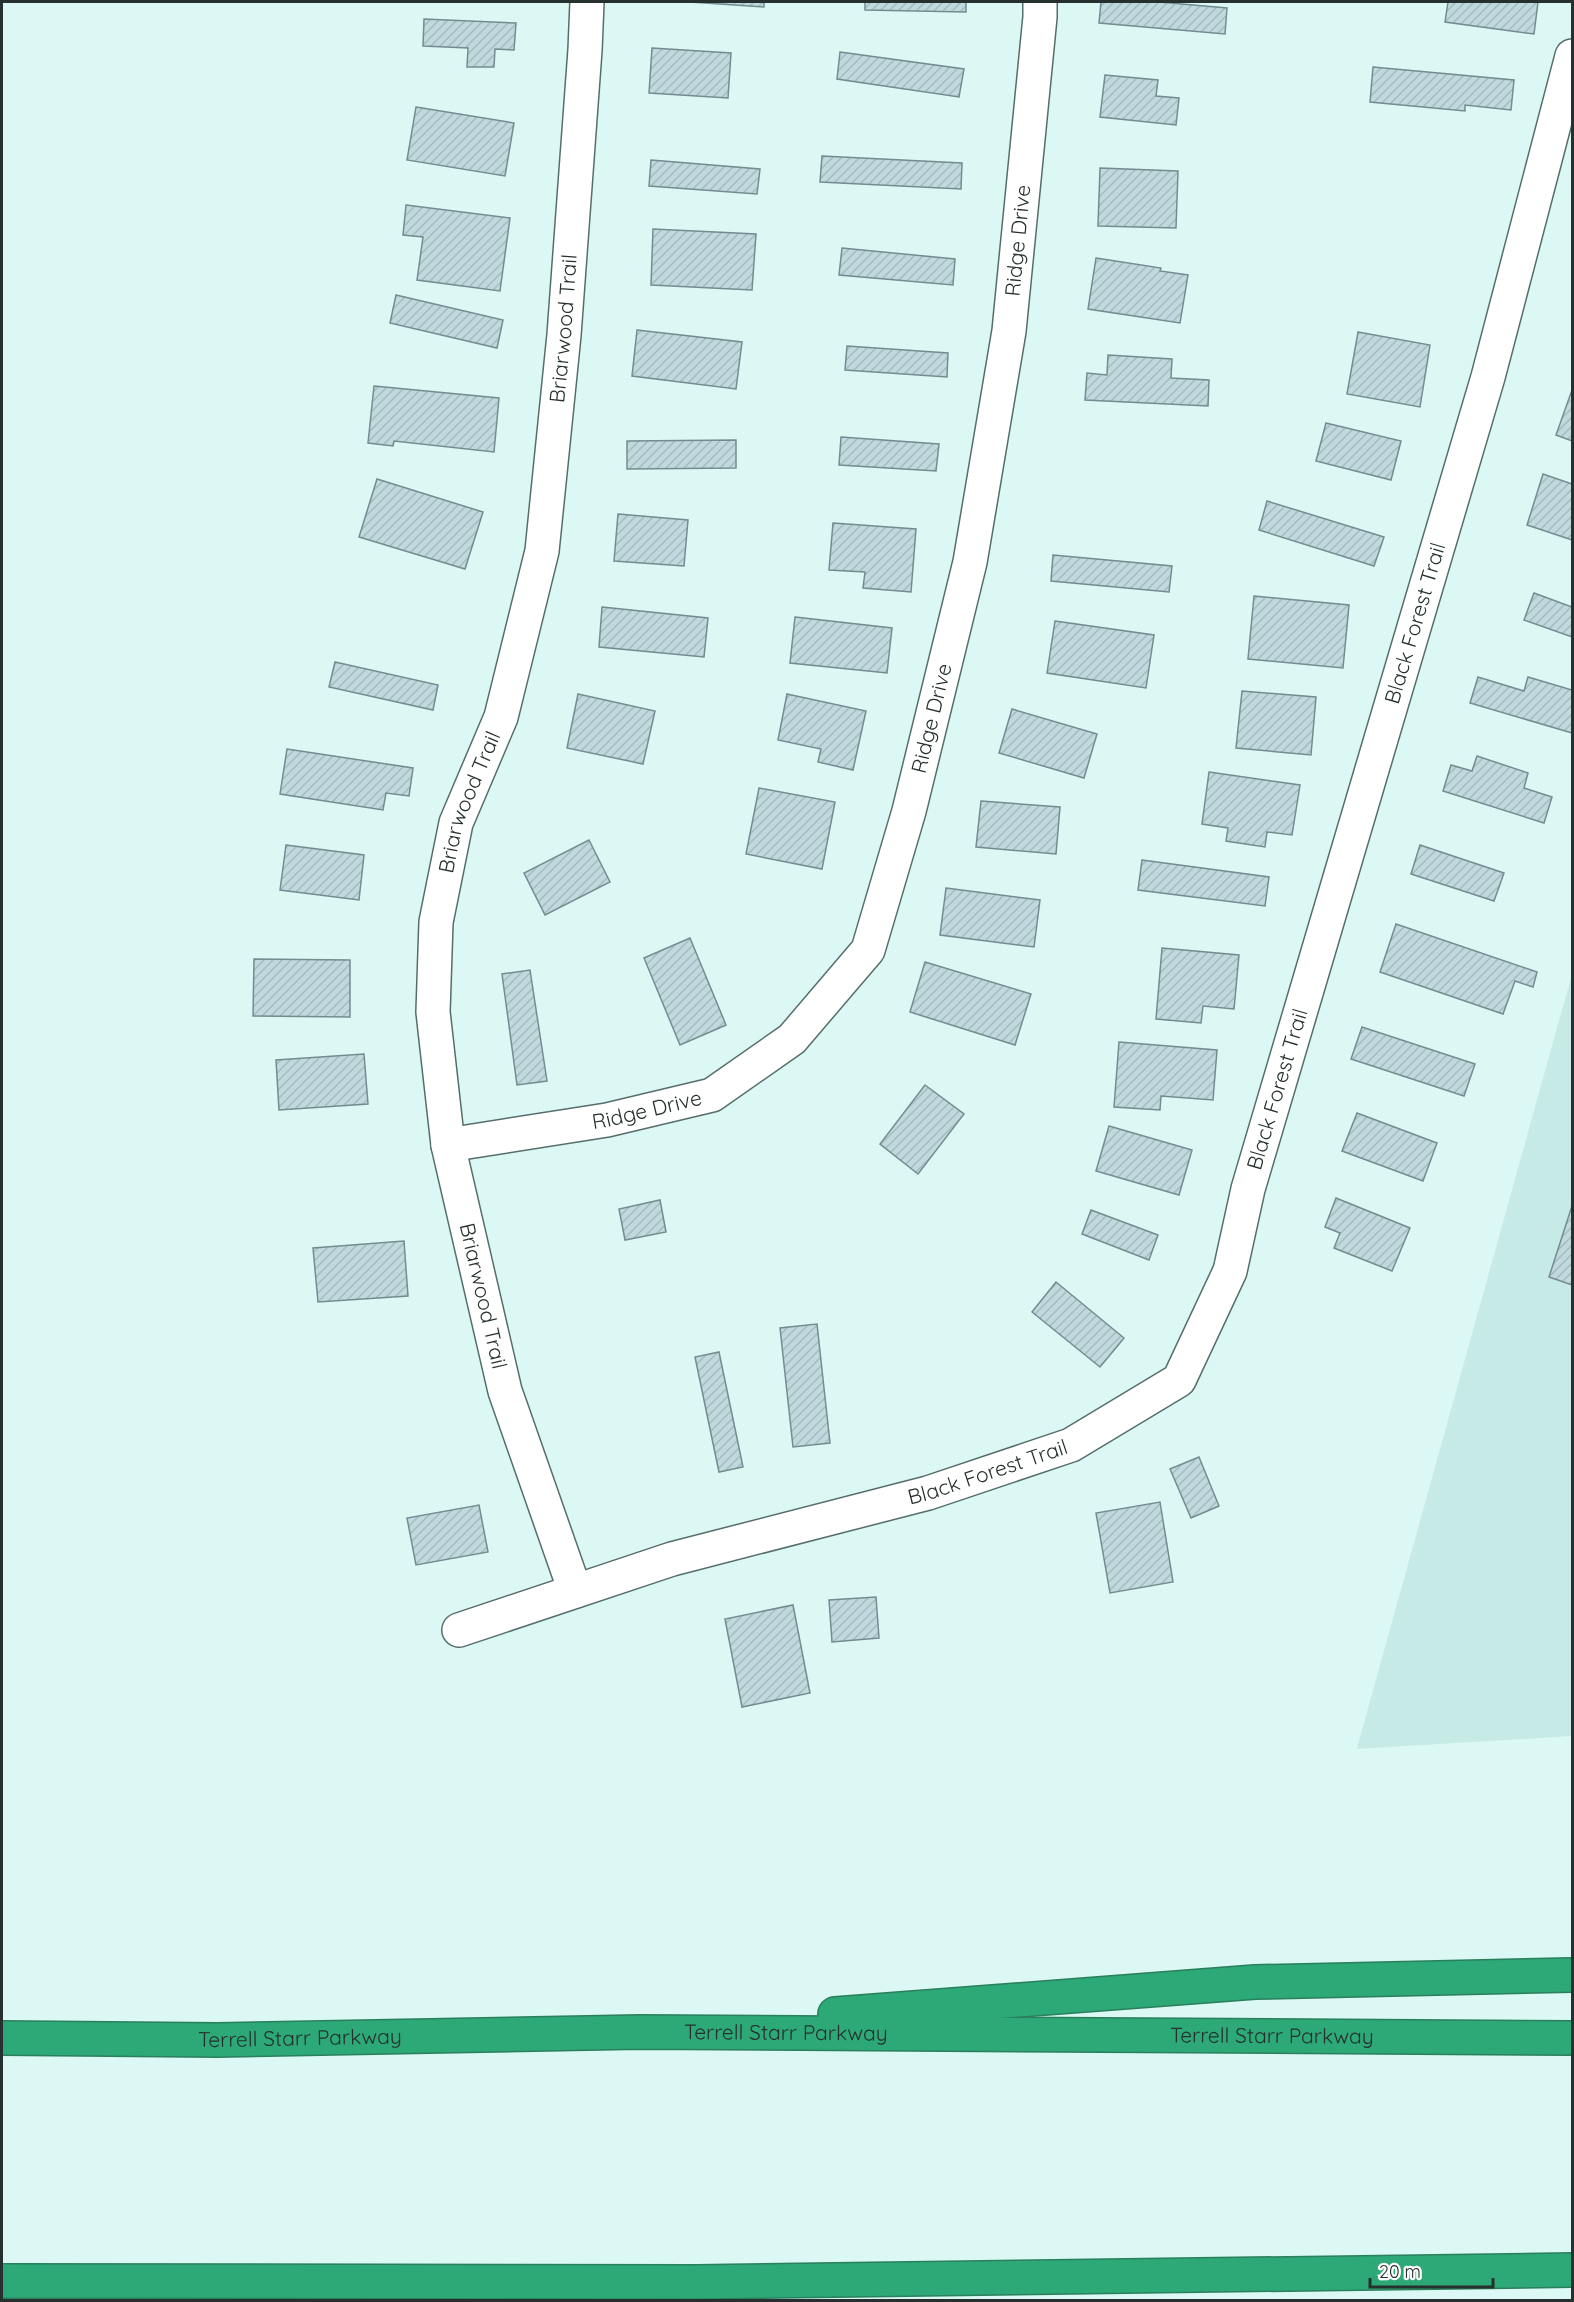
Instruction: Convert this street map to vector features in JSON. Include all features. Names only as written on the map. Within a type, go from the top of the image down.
[{"type":"highway","points":[[640,2032],[946,2004],[1255,1982],[1572,1976]]},
{"type":"highway","name":"Terrell Starr Parkway","points":[[2,2038],[217,2040],[640,2032],[1572,2038]]},
{"type":"highway","points":[[2,2281],[696,2282],[1572,2270]]},
{"type":"highway","points":[[696,2282],[926,2301]]},
{"type":"street","name":"Briarwood Trail","points":[[575,1591],[505,1391],[448,1145],[433,1012],[436,922],[456,823],[501,717],[542,551],[564,335],[587,2]]},
{"type":"street","name":"Ridge Drive","points":[[448,1145],[607,1120],[712,1095],[792,1039],[868,950],[909,811],[970,562],[1009,330],[1040,2]]},
{"type":"street","name":"Black Forest Trail","points":[[459,1630],[672,1559],[928,1493],[1071,1445],[1179,1380],[1230,1271],[1248,1189],[1488,376],[1572,56]]},
{"type":"shaded area","points":[[1572,974],[1572,1736],[1356,1749],[1357,1748]]},
{"type":"building","points":[[690,2],[764,2],[764,7]]},
{"type":"building","points":[[865,2],[966,2],[966,12],[865,10]]},
{"type":"building","points":[[1101,2],[1159,2],[1227,8],[1225,34],[1099,23]]},
{"type":"building","points":[[1448,2],[1538,2],[1534,34],[1445,22]]},
{"type":"building","points":[[424,19],[516,23],[514,50],[495,49],[494,67],[467,67],[468,48],[423,46]]},
{"type":"building","points":[[652,48],[731,53],[728,98],[649,93]]},
{"type":"building","points":[[840,52],[964,69],[959,97],[837,79]]},
{"type":"building","points":[[1373,67],[1514,80],[1511,110],[1465,105],[1465,111],[1370,102]]},
{"type":"building","points":[[1105,75],[1158,80],[1156,96],[1179,98],[1176,125],[1100,117]]},
{"type":"building","points":[[416,107],[514,123],[505,176],[407,160]]},
{"type":"building","points":[[822,156],[962,163],[961,189],[820,182]]},
{"type":"building","points":[[651,160],[760,169],[757,194],[649,186]]},
{"type":"building","points":[[1100,168],[1178,171],[1176,228],[1098,226]]},
{"type":"building","points":[[406,205],[510,218],[500,291],[417,280],[423,237],[403,235]]},
{"type":"building","points":[[653,229],[756,234],[752,290],[651,285]]},
{"type":"building","points":[[842,248],[955,259],[953,285],[839,275]]},
{"type":"building","points":[[1096,258],[1161,268],[1160,271],[1188,275],[1180,323],[1088,309]]},
{"type":"building","points":[[396,295],[503,320],[497,348],[390,323]]},
{"type":"building","points":[[637,330],[742,342],[736,389],[632,376]]},
{"type":"building","points":[[1358,332],[1430,345],[1420,407],[1347,394]]},
{"type":"building","points":[[847,346],[948,353],[947,377],[845,370]]},
{"type":"building","points":[[1108,355],[1172,359],[1171,378],[1209,380],[1208,406],[1085,400],[1087,373],[1107,375]]},
{"type":"building","points":[[374,386],[499,398],[494,452],[394,441],[393,446],[368,443]]},
{"type":"building","points":[[1572,390],[1572,441],[1556,435]]},
{"type":"building","points":[[1326,423],[1401,441],[1391,480],[1316,461]]},
{"type":"building","points":[[841,437],[939,444],[936,471],[839,465]]},
{"type":"building","points":[[736,440],[736,468],[627,469],[627,441]]},
{"type":"building","points":[[1543,474],[1572,484],[1572,540],[1527,525]]},
{"type":"building","points":[[377,479],[483,512],[465,569],[359,537]]},
{"type":"building","points":[[1267,501],[1384,537],[1374,566],[1259,530]]},
{"type":"building","points":[[618,514],[688,520],[684,566],[614,561]]},
{"type":"building","points":[[833,523],[916,529],[911,592],[863,588],[865,572],[829,570]]},
{"type":"building","points":[[1053,555],[1172,566],[1169,592],[1051,581]]},
{"type":"building","points":[[1534,593],[1572,607],[1572,637],[1524,620]]},
{"type":"building","points":[[1254,596],[1349,605],[1343,668],[1248,659]]},
{"type":"building","points":[[602,607],[708,618],[704,657],[599,647]]},
{"type":"building","points":[[795,617],[892,628],[887,673],[790,663]]},
{"type":"building","points":[[1055,621],[1154,635],[1146,688],[1047,673]]},
{"type":"building","points":[[335,662],[438,685],[433,710],[329,687]]},
{"type":"building","points":[[1478,677],[1524,691],[1528,677],[1572,690],[1572,733],[1470,703]]},
{"type":"building","points":[[1242,691],[1316,697],[1311,755],[1236,748]]},
{"type":"building","points":[[578,694],[655,711],[643,764],[567,748]]},
{"type":"building","points":[[787,694],[866,711],[853,770],[818,762],[821,749],[778,740]]},
{"type":"building","points":[[1012,709],[1097,734],[1084,778],[999,753]]},
{"type":"building","points":[[287,749],[413,768],[409,796],[386,793],[383,810],[280,794]]},
{"type":"building","points":[[1477,756],[1528,773],[1524,788],[1552,797],[1544,823],[1443,791],[1451,765],[1472,771]]},
{"type":"building","points":[[1209,772],[1300,785],[1292,835],[1267,832],[1265,847],[1226,841],[1228,828],[1202,824]]},
{"type":"building","points":[[759,788],[835,802],[822,869],[746,854]]},
{"type":"building","points":[[981,801],[1060,807],[1056,854],[976,847]]},
{"type":"building","points":[[589,840],[610,882],[545,915],[524,873]]},
{"type":"building","points":[[286,845],[364,855],[359,900],[280,890]]},
{"type":"building","points":[[1420,845],[1504,873],[1494,901],[1411,874]]},
{"type":"building","points":[[1142,860],[1269,877],[1265,906],[1138,890]]},
{"type":"building","points":[[946,888],[1040,900],[1034,947],[940,935]]},
{"type":"building","points":[[1396,924],[1537,972],[1533,987],[1515,981],[1503,1014],[1380,972]]},
{"type":"building","points":[[690,938],[726,1025],[680,1045],[644,958]]},
{"type":"building","points":[[1162,948],[1239,955],[1234,1009],[1203,1006],[1201,1023],[1156,1019]]},
{"type":"building","points":[[254,959],[350,960],[350,1017],[253,1016]]},
{"type":"building","points":[[925,962],[1031,994],[1015,1045],[910,1012]]},
{"type":"building","points":[[530,970],[547,1081],[517,1085],[502,974]]},
{"type":"building","points":[[1362,1027],[1475,1064],[1464,1096],[1351,1059]]},
{"type":"building","points":[[1119,1042],[1217,1050],[1213,1100],[1161,1096],[1160,1110],[1114,1107]]},
{"type":"building","points":[[364,1054],[368,1104],[279,1110],[276,1060]]},
{"type":"building","points":[[925,1085],[964,1114],[918,1174],[880,1144]]},
{"type":"building","points":[[1357,1113],[1437,1143],[1423,1181],[1342,1151]]},
{"type":"building","points":[[1109,1126],[1192,1150],[1179,1195],[1096,1171]]},
{"type":"building","points":[[1336,1198],[1410,1228],[1392,1271],[1334,1248],[1340,1233],[1325,1227]]},
{"type":"building","points":[[660,1200],[666,1232],[625,1240],[619,1209]]},
{"type":"building","points":[[1572,1206],[1572,1285],[1549,1277]]},
{"type":"building","points":[[1091,1210],[1158,1235],[1149,1260],[1082,1234]]},
{"type":"building","points":[[404,1241],[408,1296],[318,1302],[313,1248]]},
{"type":"building","points":[[1056,1282],[1124,1338],[1100,1367],[1032,1312]]},
{"type":"building","points":[[817,1324],[830,1443],[793,1447],[780,1328]]},
{"type":"building","points":[[719,1352],[743,1467],[719,1472],[695,1357]]},
{"type":"building","points":[[1199,1457],[1219,1506],[1191,1518],[1170,1469]]},
{"type":"building","points":[[1160,1502],[1173,1582],[1110,1593],[1096,1513]]},
{"type":"building","points":[[479,1505],[488,1552],[416,1565],[407,1518]]},
{"type":"building","points":[[876,1597],[879,1638],[832,1642],[829,1600]]},
{"type":"building","points":[[793,1605],[810,1693],[742,1707],[725,1619]]}]
